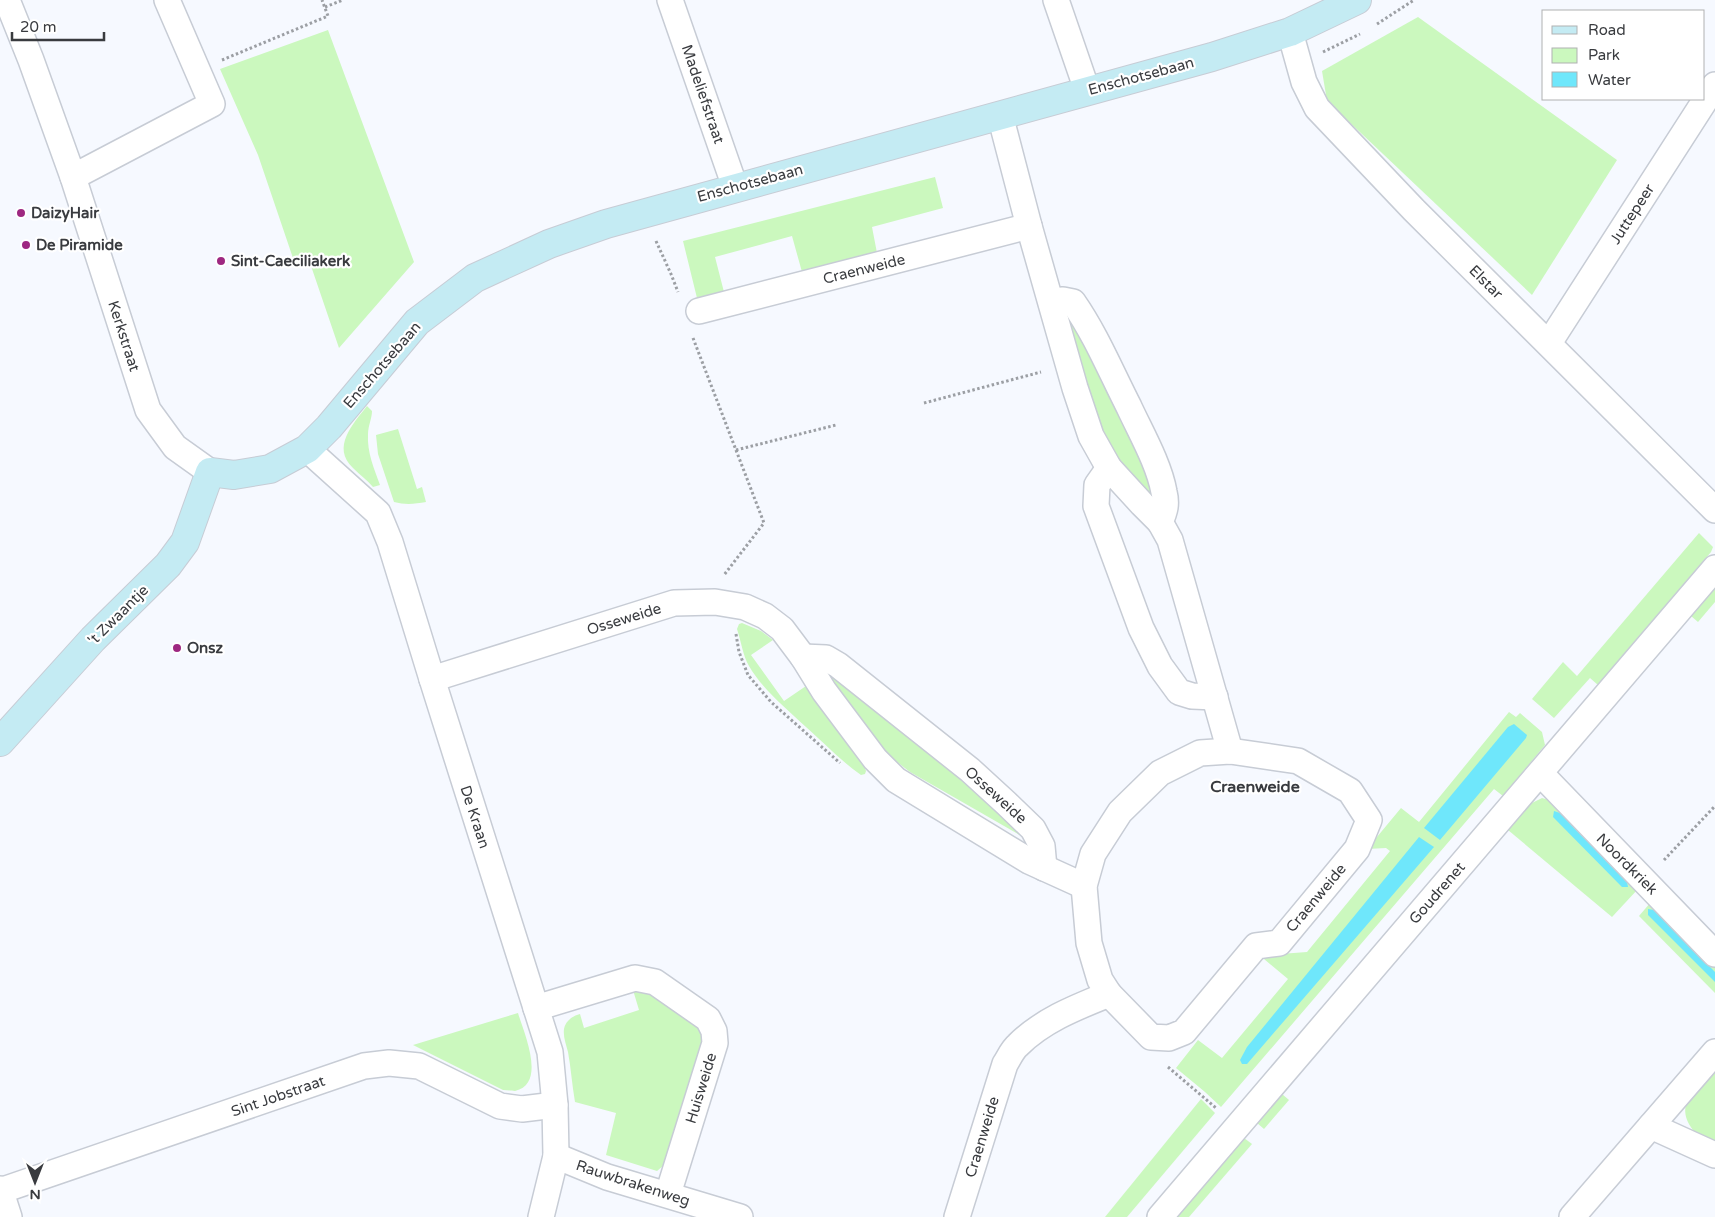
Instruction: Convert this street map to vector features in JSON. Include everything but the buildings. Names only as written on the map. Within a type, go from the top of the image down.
[{"type":"street","name":"Kerkstraat","points":[[7,0],[31,60],[73,177],[148,410],[175,447],[210,472]]},
{"type":"street","points":[[73,177],[212,104],[167,0]]},
{"type":"street","name":"Madeliefstraat","points":[[670,0],[735,187]]},
{"type":"street","points":[[1056,0],[1086,90]]},
{"type":"street","name":"Enschotsebaan","points":[[210,472],[234,475],[270,469],[308,449],[329,427],[417,322],[475,278],[549,244],[606,224],[735,187],[1212,57],[1290,32],[1358,0]]},
{"type":"street","name":"Elstar","points":[[1290,32],[1304,82],[1317,108],[1414,210],[1715,510]]},
{"type":"street","name":"Juttepeer","points":[[1549,343],[1715,85]]},
{"type":"street","points":[[1000,115],[1068,365],[1091,436],[1109,468],[1160,522],[1170,540],[1230,751]]},
{"type":"street","name":"Craenweide","points":[[695,321],[1029,226]]},
{"type":"street","points":[[1050,301],[1063,300],[1073,302],[1088,323],[1157,470],[1164,492],[1166,510],[1160,522]]},
{"type":"street","name":"De Kraan","points":[[308,449],[378,513],[390,542],[550,1052],[555,1105],[556,1156],[541,1217]]},
{"type":"street","points":[[1109,468],[1096,485],[1096,506],[1141,628],[1160,666],[1180,692],[1192,696],[1215,697]]},
{"type":"street","name":"'t Zwaantje","points":[[0,742],[93,639],[168,565],[185,542],[210,472]]},
{"type":"street","name":"Goudrenet","points":[[1160,1217],[1715,568]]},
{"type":"street","name":"Osseweide","points":[[432,679],[674,603],[725,603],[745,607],[765,616],[782,629],[803,657],[824,691],[875,759],[896,780],[1029,861],[1084,886]]},
{"type":"street","name":"Osseweide","points":[[803,657],[826,658],[838,665],[970,770],[1032,829],[1042,846],[1044,868]]},
{"type":"street","name":"Craenweide","points":[[1230,751],[1298,761],[1350,791],[1368,820],[1357,849],[1279,943],[1256,946],[1184,1032],[1170,1038],[1151,1036],[1109,994],[1100,980],[1089,943],[1084,886],[1093,854],[1120,812],[1160,773],[1200,753],[1230,751]]},
{"type":"street","name":"Noordkriek","points":[[1540,773],[1715,954]]},
{"type":"street","name":"Huisweide","points":[[536,1008],[636,978],[655,982],[708,1019],[714,1031],[715,1043],[668,1194]]},
{"type":"street","name":"Craenweide","points":[[957,1217],[1004,1064],[1016,1046],[1036,1030],[1072,1009],[1109,994]]},
{"type":"street","points":[[1572,1217],[1715,1052]]},
{"type":"street","name":"Sint Jobstraat","points":[[0,1190],[364,1066],[390,1063],[419,1066],[500,1106],[522,1109],[555,1105]]},
{"type":"street","points":[[1651,1126],[1715,1155]]},
{"type":"street","name":"Rauwbrakenweg","points":[[556,1156],[607,1177],[740,1217]]},
{"type":"street","points":[[0,1190],[9,1217]]},
{"type":"path","points":[[198,71],[328,16],[322,0]]},
{"type":"path","points":[[325,6],[342,0]]},
{"type":"path","points":[[655,238],[672,274],[678,293]]},
{"type":"path","points":[[695,321],[736,450],[764,523],[717,584],[734,627],[739,652],[748,675],[771,702],[841,764]]},
{"type":"path","points":[[924,403],[1068,365]]},
{"type":"path","points":[[736,450],[836,424]]},
{"type":"path","points":[[1644,881],[1715,806]]},
{"type":"path","points":[[1170,1038],[1168,1066],[1237,1127]]},
{"type":"green space","points":[[1418,17],[1617,160],[1532,295],[1327,101],[1322,71]]},
{"type":"green space","points":[[328,30],[414,262],[339,348],[310,263],[295,264],[258,155],[220,69]]},
{"type":"green space","points":[[935,177],[943,208],[872,227],[877,253],[802,272],[792,236],[715,257],[724,292],[697,298],[683,241]]},
{"type":"green space","points":[[1065,313],[1073,314],[1159,492],[1155,500],[1127,475],[1102,436]]},
{"type":"green space","points":[[367,406],[372,411],[368,431],[369,448],[371,460],[380,485],[373,487],[353,468],[344,452],[346,436]]},
{"type":"green space","points":[[398,429],[417,489],[422,487],[426,502],[402,504],[394,502],[378,454],[376,435]]},
{"type":"green space","points":[[1699,533],[1713,547],[1711,552],[1598,685],[1590,678],[1554,718],[1532,699],[1563,662],[1577,676]]},
{"type":"green space","points":[[1715,588],[1715,602],[1698,622],[1691,616]]},
{"type":"green space","points":[[742,623],[761,631],[773,640],[751,655],[784,701],[806,686],[863,763],[866,771],[865,774],[861,775],[840,758],[783,706],[761,683],[749,666],[744,653],[737,629],[739,624]]},
{"type":"green space","points":[[831,671],[926,747],[1030,841],[910,772],[879,748],[827,679]]},
{"type":"green space","points":[[1509,712],[1516,717],[1520,713],[1542,732],[1545,745],[1503,796],[1494,789],[1221,1107],[1176,1068],[1198,1040],[1222,1058],[1288,979],[1264,959],[1268,955],[1307,952],[1390,851],[1386,848],[1367,849],[1401,808],[1419,822]]},
{"type":"green space","points":[[1542,798],[1549,800],[1638,889],[1612,917],[1508,830],[1530,804]]},
{"type":"green space","points":[[1651,902],[1715,968],[1715,993],[1639,916]]},
{"type":"green space","points":[[633,990],[650,991],[701,1028],[704,1035],[664,1165],[657,1171],[606,1155],[616,1113],[575,1102],[564,1035],[566,1023],[580,1014],[584,1028],[639,1010]]},
{"type":"green space","points":[[518,1013],[531,1057],[532,1069],[530,1079],[525,1086],[515,1091],[503,1090],[413,1045]]},
{"type":"green space","points":[[1715,1062],[1715,1146],[1703,1140],[1693,1130],[1686,1118],[1685,1111],[1690,1096]]},
{"type":"green space","points":[[1282,1094],[1289,1100],[1264,1129],[1257,1123]]},
{"type":"green space","points":[[1201,1099],[1215,1113],[1127,1217],[1105,1217]]},
{"type":"green space","points":[[1244,1138],[1252,1144],[1189,1217],[1177,1217]]},
{"type":"water","points":[[1514,724],[1527,735],[1526,738],[1440,840],[1424,828],[1508,727]]},
{"type":"water","points":[[1554,811],[1560,813],[1627,882],[1628,887],[1622,887],[1553,817]]},
{"type":"water","points":[[1419,837],[1434,847],[1247,1064],[1242,1064],[1240,1060],[1247,1047]]},
{"type":"water","points":[[1648,909],[1654,910],[1715,972],[1715,982],[1648,915]]},
{"type":"place","name":"DaizyHair","points":[[21,213]]},
{"type":"place","name":"De Piramide","points":[[26,245]]},
{"type":"place","name":"Sint-Caeciliakerk","points":[[221,261]]},
{"type":"place","name":"Onsz","points":[[177,648]]},
{"type":"district","name":"Craenweide","points":[[1255,786]]}]
